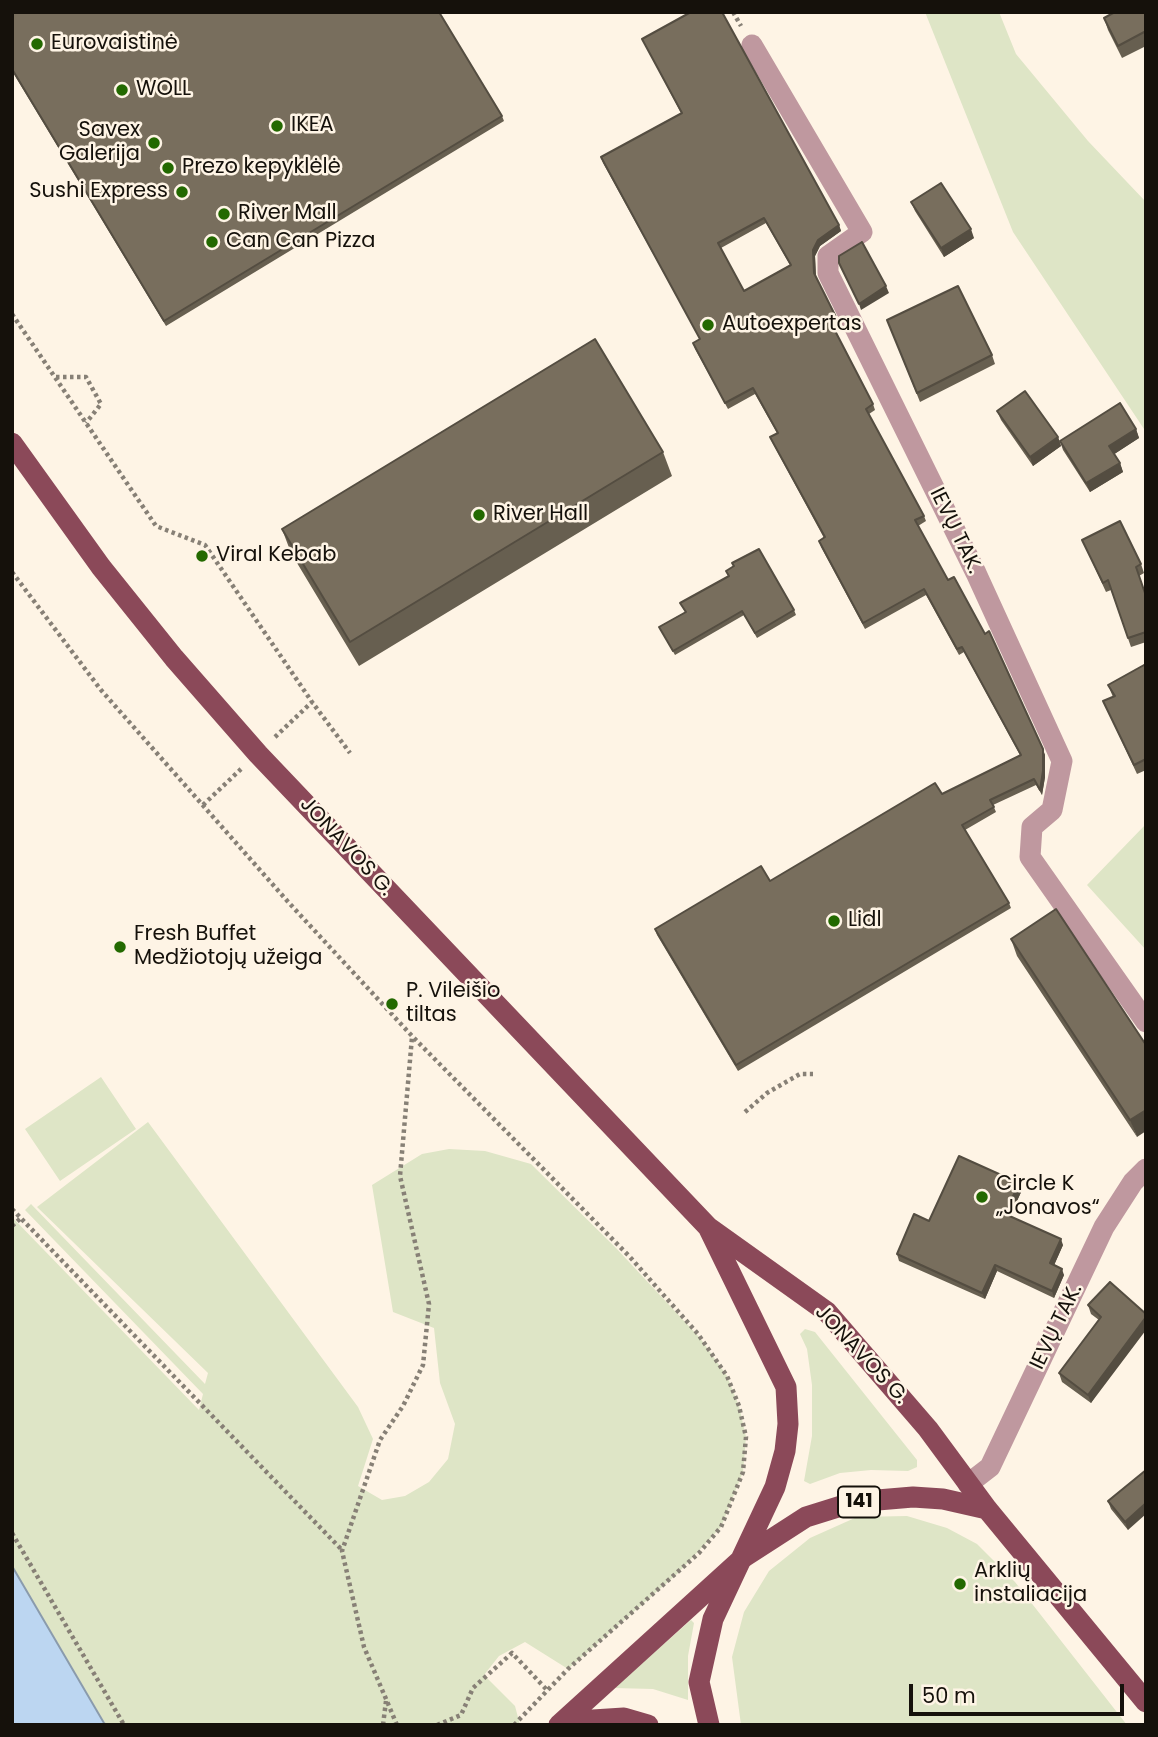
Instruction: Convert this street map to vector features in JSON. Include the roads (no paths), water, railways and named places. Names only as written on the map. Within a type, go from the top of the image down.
[{"type":"main road","name":"JONAVOS G.","points":[[12,443],[101,567],[174,658],[249,744],[708,1227],[827,1312],[928,1429],[968,1484],[1146,1702]]},
{"type":"main road","name":"JONAVOS G.","points":[[708,1227],[786,1387],[788,1423],[785,1451],[775,1487],[744,1558],[713,1619],[699,1682],[709,1725]]},
{"type":"main road","name":"141","points":[[559,1725],[744,1558],[806,1517],[854,1503],[912,1497],[943,1499],[988,1509]]},
{"type":"main road","points":[[578,1725],[593,1720],[624,1718],[648,1725]]},
{"type":"street","name":"IEVŲ TAK.","points":[[752,45],[862,232],[828,257],[828,273],[976,573],[1062,761],[1052,810],[1032,827],[1030,857],[1146,1022]]},
{"type":"street","name":"IEVŲ TAK.","points":[[968,1484],[990,1467],[1104,1227],[1133,1182],[1146,1169]]},
{"type":"water","points":[[12,1566],[104,1723],[106,1725],[12,1725]]},
{"type":"place","name":"Eurovaistinė","points":[[37,44]]},
{"type":"place","name":"WOLL","points":[[122,90]]},
{"type":"place","name":"IKEA","points":[[277,126]]},
{"type":"place","name":"Savex Galerija","points":[[154,143]]},
{"type":"place","name":"Prezo kepyklėlė","points":[[168,168]]},
{"type":"place","name":"Sushi Express","points":[[182,192]]},
{"type":"place","name":"River Mall","points":[[224,214]]},
{"type":"place","name":"Can Can Pizza","points":[[212,242]]},
{"type":"place","name":"Autoexpertas","points":[[708,325]]},
{"type":"place","name":"River Hall","points":[[479,515]]},
{"type":"place","name":"Viral Kebab","points":[[202,556]]},
{"type":"place","name":"Lidl","points":[[834,921]]},
{"type":"place","name":"Fresh Buffet Medžiotojų užeiga","points":[[120,947]]},
{"type":"place","name":"P. Vileišio tiltas","points":[[392,1004]]},
{"type":"place","name":"Circle K „Jonavos“","points":[[982,1197]]},
{"type":"place","name":"Arklių instaliacija","points":[[960,1584]]}]
